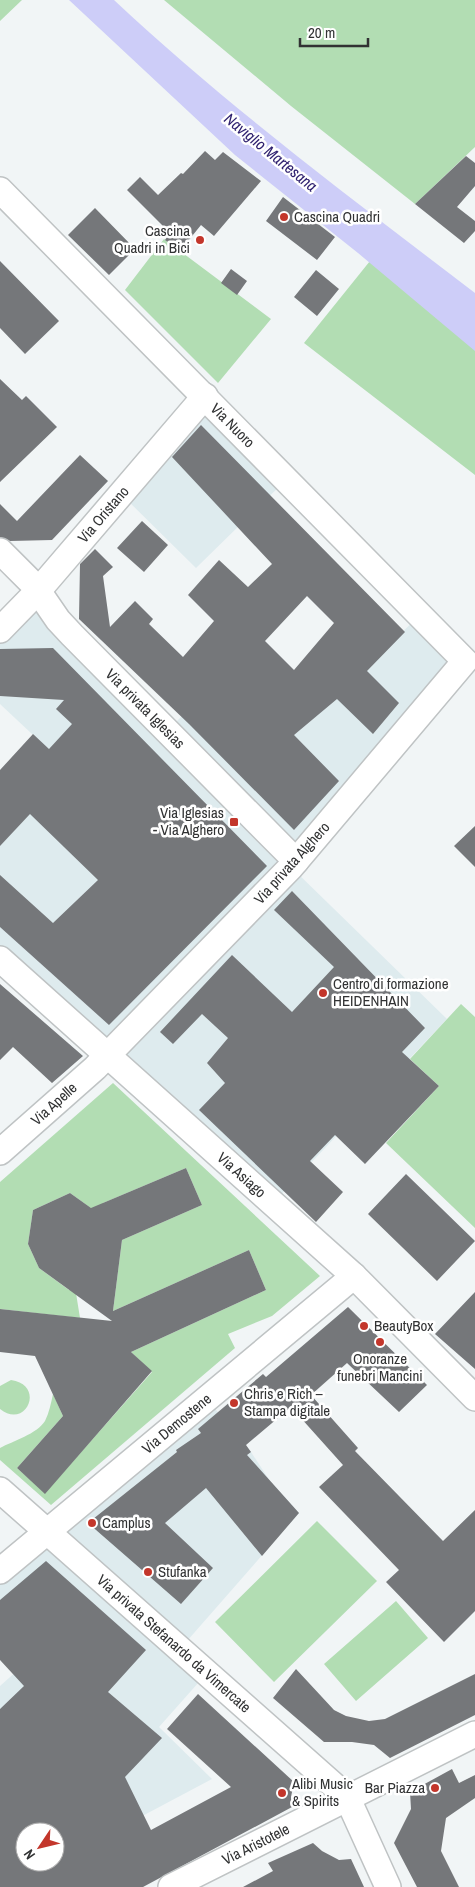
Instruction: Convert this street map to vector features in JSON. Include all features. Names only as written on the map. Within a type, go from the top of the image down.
[{"type":"street","name":"Via Nuoro","points":[[0,190],[465,661]]},
{"type":"street","name":"Via Oristano","points":[[0,630],[38,590],[205,396]]},
{"type":"street","name":"Via privata Iglesias","points":[[0,551],[38,590],[68,632],[296,860]]},
{"type":"street","name":"Via privata Alghero","points":[[108,1055],[296,860],[465,661]]},
{"type":"street","name":"Via Asiago","points":[[0,959],[354,1276],[475,1398]]},
{"type":"street","name":"Via Apelle","points":[[0,1152],[108,1055]]},
{"type":"street","name":"Via Demostene","points":[[0,1571],[354,1276]]},
{"type":"street","name":"Via privata Stefanardo da Vimercate","points":[[0,1490],[348,1798]]},
{"type":"street","name":"Via Aristotele","points":[[170,1887],[475,1734]]},
{"type":"street","points":[[348,1798],[388,1887]]},
{"type":"shaded area","points":[[205,396],[287,479],[196,568],[121,494]]},
{"type":"shaded area","points":[[38,591],[167,731],[251,647],[316,715],[420,615],[465,661],[291,867],[447,1019],[273,1203],[0,959],[0,801],[48,749],[0,704],[0,630]]},
{"type":"shaded area","points":[[207,1399],[251,1452],[270,1481],[299,1513],[180,1649],[207,1673],[159,1727],[212,1779],[82,1848],[104,1887],[0,1887],[0,1686],[28,1661],[0,1629],[0,1571]]},
{"type":"green space","points":[[0,0],[22,0],[0,21]]},
{"type":"green space","points":[[164,0],[475,0],[475,147],[415,204],[291,106]]},
{"type":"green space","points":[[164,239],[271,319],[218,383],[125,290]]},
{"type":"green space","points":[[370,261],[475,348],[475,475],[304,343]]},
{"type":"green space","points":[[461,1004],[475,1017],[475,1228],[386,1143],[439,1086],[410,1059]]},
{"type":"green space","points":[[113,1083],[320,1276],[272,1316],[228,1334],[235,1348],[51,1505],[0,1460],[0,1448],[41,1426],[48,1415],[53,1394],[63,1416],[17,1468],[45,1493],[152,1372],[131,1352],[266,1290],[249,1250],[113,1311],[122,1240],[202,1205],[186,1168],[103,1203],[99,1214],[70,1193],[33,1210],[28,1244],[39,1268],[69,1290],[75,1287],[80,1318],[0,1309],[0,1182]]},
{"type":"green space","points":[[11,1380],[22,1384],[28,1390],[30,1397],[24,1410],[18,1414],[9,1414],[0,1409],[0,1386]]},
{"type":"green space","points":[[317,1521],[377,1581],[274,1682],[215,1622]]},
{"type":"green space","points":[[396,1601],[428,1638],[356,1701],[324,1664]]},
{"type":"water","name":"Naviglio Martesana","points":[[69,0],[114,0],[245,115],[475,293],[475,351],[358,253],[235,155]]},
{"type":"building","points":[[205,151],[215,160],[223,152],[261,181],[214,236],[201,225],[180,251],[165,240],[170,233],[127,190],[140,177],[158,195],[181,173],[183,174]]},
{"type":"building","points":[[466,156],[475,163],[475,186],[457,207],[475,221],[475,231],[464,243],[415,204]]},
{"type":"building","name":"Cascina Quadri","points":[[283,197],[335,237],[317,260],[266,221]]},
{"type":"building","points":[[95,208],[135,249],[109,275],[68,235]]},
{"type":"building","points":[[0,261],[59,321],[25,354],[0,328]]},
{"type":"building","points":[[231,269],[247,281],[237,295],[221,283]]},
{"type":"building","points":[[316,270],[339,289],[317,316],[294,297]]},
{"type":"building","points":[[0,379],[22,400],[26,396],[57,427],[0,482]]},
{"type":"building","points":[[201,425],[405,632],[367,671],[399,703],[373,734],[337,699],[294,735],[339,781],[294,830],[189,724],[79,619],[80,564],[95,549],[113,567],[103,576],[110,627],[135,601],[153,619],[149,624],[183,657],[214,621],[188,595],[219,560],[248,587],[272,564],[172,457]],"holes":[[[307,596],[334,623],[294,670],[265,641]]]},
{"type":"building","points":[[80,455],[108,481],[52,540],[10,541],[0,537],[0,504],[17,521]]},
{"type":"building","points":[[142,521],[168,545],[144,572],[117,548]]},
{"type":"building","points":[[53,648],[267,866],[109,1025],[0,927],[0,875],[53,923],[98,880],[30,814],[0,846],[0,770],[33,734],[49,749],[72,724],[56,709],[64,700],[0,696],[0,649]]},
{"type":"building","points":[[475,826],[475,867],[454,846]]},
{"type":"building","points":[[292,891],[425,1028],[402,1052],[439,1086],[365,1164],[335,1135],[310,1161],[343,1192],[316,1222],[199,1110],[225,1083],[207,1063],[228,1038],[202,1014],[173,1044],[160,1032],[232,955],[292,1012],[334,967],[274,910]]},
{"type":"building","points":[[0,984],[83,1056],[52,1083],[13,1047],[0,1060]]},
{"type":"building","points":[[186,1168],[202,1205],[122,1240],[113,1311],[249,1250],[266,1290],[131,1352],[152,1371],[45,1494],[17,1468],[63,1416],[35,1356],[0,1352],[0,1309],[112,1321],[39,1268],[28,1244],[33,1210],[70,1193],[91,1208]]},
{"type":"building","points":[[406,1174],[475,1241],[437,1281],[368,1214]]},
{"type":"building","points":[[475,1292],[475,1369],[435,1334]]},
{"type":"building","points":[[348,1307],[427,1385],[399,1412],[347,1363],[311,1395],[358,1448],[355,1451],[443,1541],[475,1510],[475,1611],[444,1642],[386,1582],[399,1570],[319,1487],[343,1465],[291,1407],[246,1445],[251,1452],[247,1455],[299,1513],[262,1556],[206,1488],[165,1523],[213,1568],[181,1604],[88,1523],[177,1452],[176,1450],[201,1433],[198,1429],[263,1374],[266,1377]]},
{"type":"building","points":[[46,1561],[146,1650],[108,1692],[162,1738],[125,1777],[151,1830],[231,1787],[167,1729],[198,1694],[294,1782],[291,1797],[292,1807],[143,1887],[0,1887],[0,1709],[24,1686],[0,1660],[0,1600]]},
{"type":"building","points":[[296,1669],[334,1710],[346,1716],[369,1721],[385,1719],[475,1674],[475,1715],[390,1758],[374,1745],[352,1742],[324,1742],[273,1698]]},
{"type":"building","points":[[452,1769],[459,1783],[475,1775],[475,1798],[446,1818],[441,1851],[459,1887],[417,1887],[394,1843],[411,1809],[410,1792]]},
{"type":"building","points":[[313,1843],[322,1851],[339,1860],[351,1859],[364,1887],[243,1887],[273,1871],[268,1863]]},
{"type":"place","name":"Cascina Quadri","points":[[284,217]]},
{"type":"place","name":"Cascina Quadri in Bici","points":[[200,240]]},
{"type":"place","name":"Via Iglesias - Via Alghero","points":[[234,822]]},
{"type":"place","name":"Centro di formazione HEIDENHAIN","points":[[323,993]]},
{"type":"place","name":"BeautyBox","points":[[364,1326]]},
{"type":"place","name":"Onoranze funebri Mancini","points":[[380,1342]]},
{"type":"place","name":"Chris e Rich – Stampa digitale","points":[[234,1403]]},
{"type":"place","name":"Camplus","points":[[92,1523]]},
{"type":"place","name":"Stufanka","points":[[148,1572]]},
{"type":"place","name":"Bar Piazza","points":[[435,1788]]},
{"type":"place","name":"Alibi Music & Spirits","points":[[282,1793]]}]
